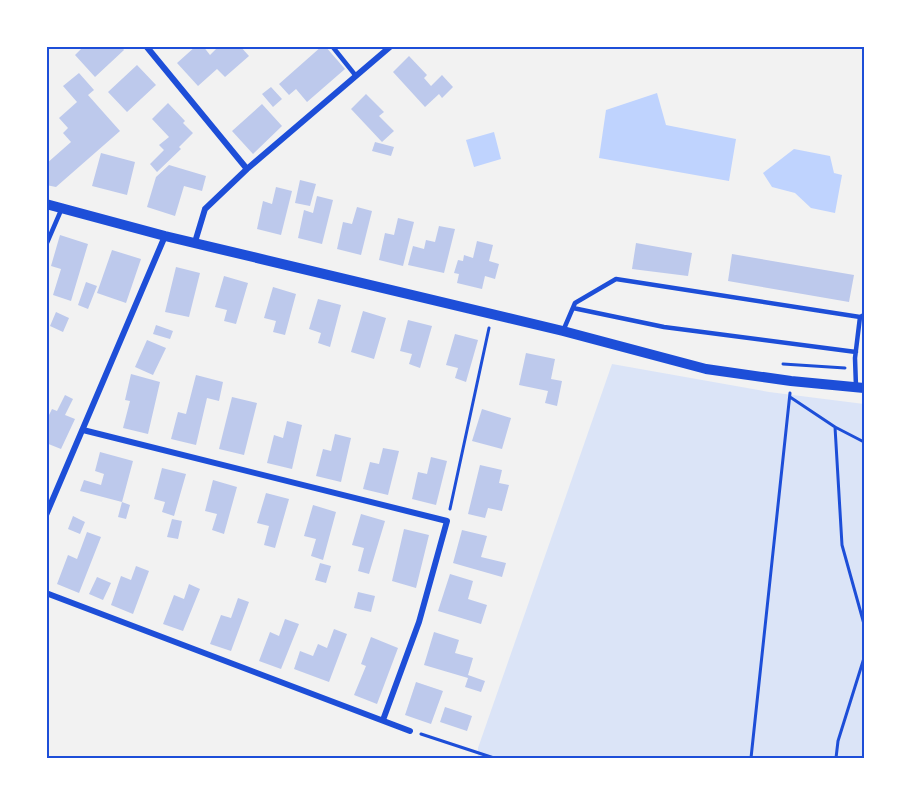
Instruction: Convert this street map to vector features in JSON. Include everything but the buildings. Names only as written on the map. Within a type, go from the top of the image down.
[{"type":"street","points":[[146,46],[247,169]]},
{"type":"street","points":[[195,242],[205,209],[247,169],[391,46]]},
{"type":"street","points":[[46,204],[165,236],[563,331],[706,369],[791,381],[860,387]]},
{"type":"street","points":[[46,515],[165,236]]},
{"type":"street","points":[[83,430],[447,521],[419,622],[383,720]]},
{"type":"street","points":[[46,593],[410,731]]},
{"type":"lane","points":[[332,46],[356,76]]},
{"type":"lane","points":[[46,246],[62,208]]},
{"type":"lane","points":[[563,331],[575,303],[616,279],[862,316],[855,367],[860,387]]},
{"type":"lane","points":[[573,308],[664,327],[856,352]]},
{"type":"path","points":[[447,521],[492,315]]},
{"type":"path","points":[[780,364],[855,367]]},
{"type":"path","points":[[751,759],[791,381]]},
{"type":"path","points":[[790,397],[836,428],[864,442]]},
{"type":"path","points":[[836,428],[842,545],[864,624]]},
{"type":"path","points":[[836,759],[838,741],[864,658]]},
{"type":"path","points":[[410,731],[494,759]]},
{"type":"shaded area","points":[[612,364],[769,392],[864,404],[864,758],[478,758],[478,748]]},
{"type":"water","points":[[657,93],[666,125],[736,139],[729,181],[599,158],[606,110]]},
{"type":"water","points":[[494,132],[501,159],[474,167],[466,140]]},
{"type":"water","points":[[794,149],[830,156],[834,173],[842,175],[835,213],[811,208],[795,193],[772,187],[763,173]]}]
